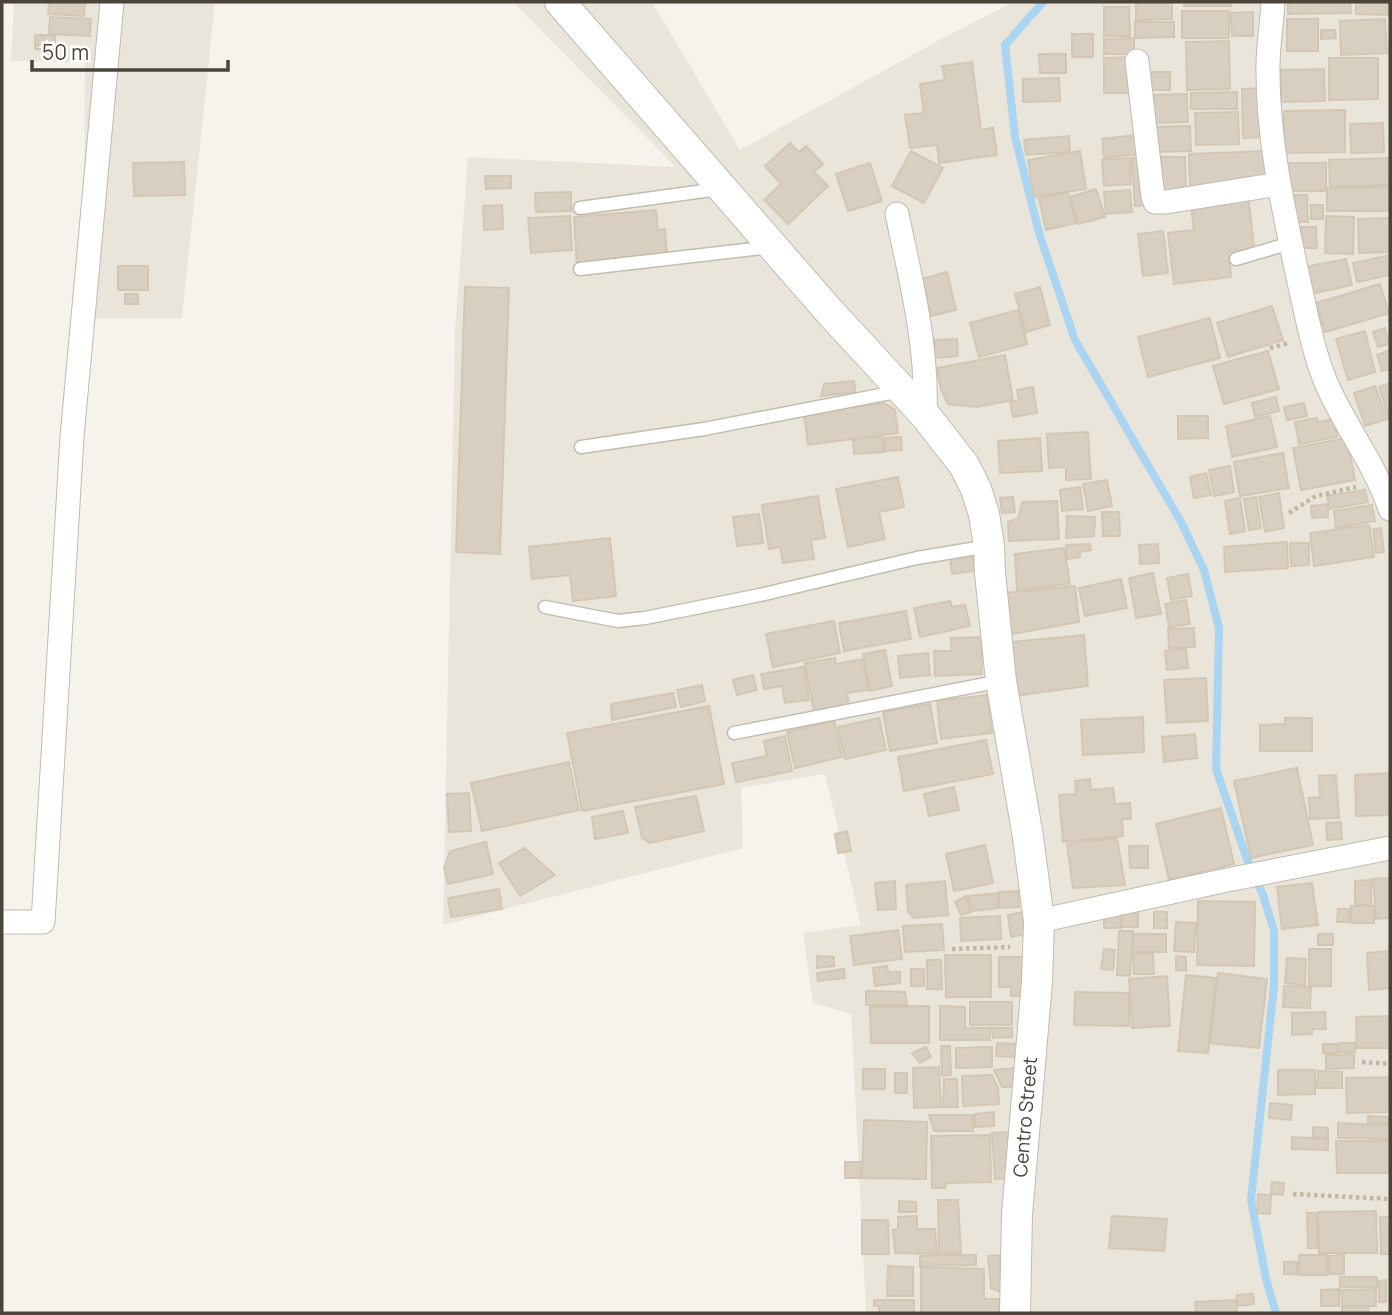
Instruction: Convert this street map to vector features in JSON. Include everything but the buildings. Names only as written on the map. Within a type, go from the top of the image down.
[{"type":"street","points":[[2,922],[43,922],[72,437],[112,2]]},
{"type":"street","name":"Centro Street","points":[[560,2],[772,247],[925,415],[964,465],[976,489],[984,514],[989,546],[1001,681],[1029,848],[1038,934],[1037,982],[1017,1214],[1015,1313]]},
{"type":"street","points":[[1273,2],[1268,65],[1279,184],[1311,337],[1327,385],[1347,424],[1361,444],[1390,509]]},
{"type":"street","points":[[1137,61],[1155,202],[1279,184]]},
{"type":"street","points":[[897,214],[923,338],[925,415]]},
{"type":"street","points":[[1038,934],[1227,880],[1390,848]]},
{"type":"lane","points":[[580,208],[723,188]]},
{"type":"lane","points":[[1236,260],[1291,243]]},
{"type":"lane","points":[[580,269],[772,247]]},
{"type":"lane","points":[[581,447],[704,429],[902,390]]},
{"type":"lane","points":[[545,607],[618,621],[645,618],[760,595],[917,558],[989,546]]},
{"type":"lane","points":[[734,733],[1001,681]]},
{"type":"path","points":[[1289,513],[1316,496],[1379,483]]},
{"type":"path","points":[[952,949],[1038,934]]},
{"type":"path","points":[[1363,1062],[1390,1064]]},
{"type":"path","points":[[1293,1194],[1390,1199]]},
{"type":"shaded area","points":[[14,2],[215,2],[182,318],[83,318],[85,63],[11,61]]},
{"type":"shaded area","points":[[513,2],[652,2],[740,150],[1014,2],[1390,2],[1390,1313],[866,1313],[851,1014],[813,1003],[803,933],[861,925],[825,774],[741,788],[743,848],[443,925],[455,332],[468,157],[676,167]]},
{"type":"waterway","points":[[1043,2],[1005,45],[1015,137],[1039,233],[1075,340],[1181,522],[1204,570],[1219,628],[1216,769],[1274,931],[1274,986],[1251,1200],[1266,1279],[1276,1313]]}]
